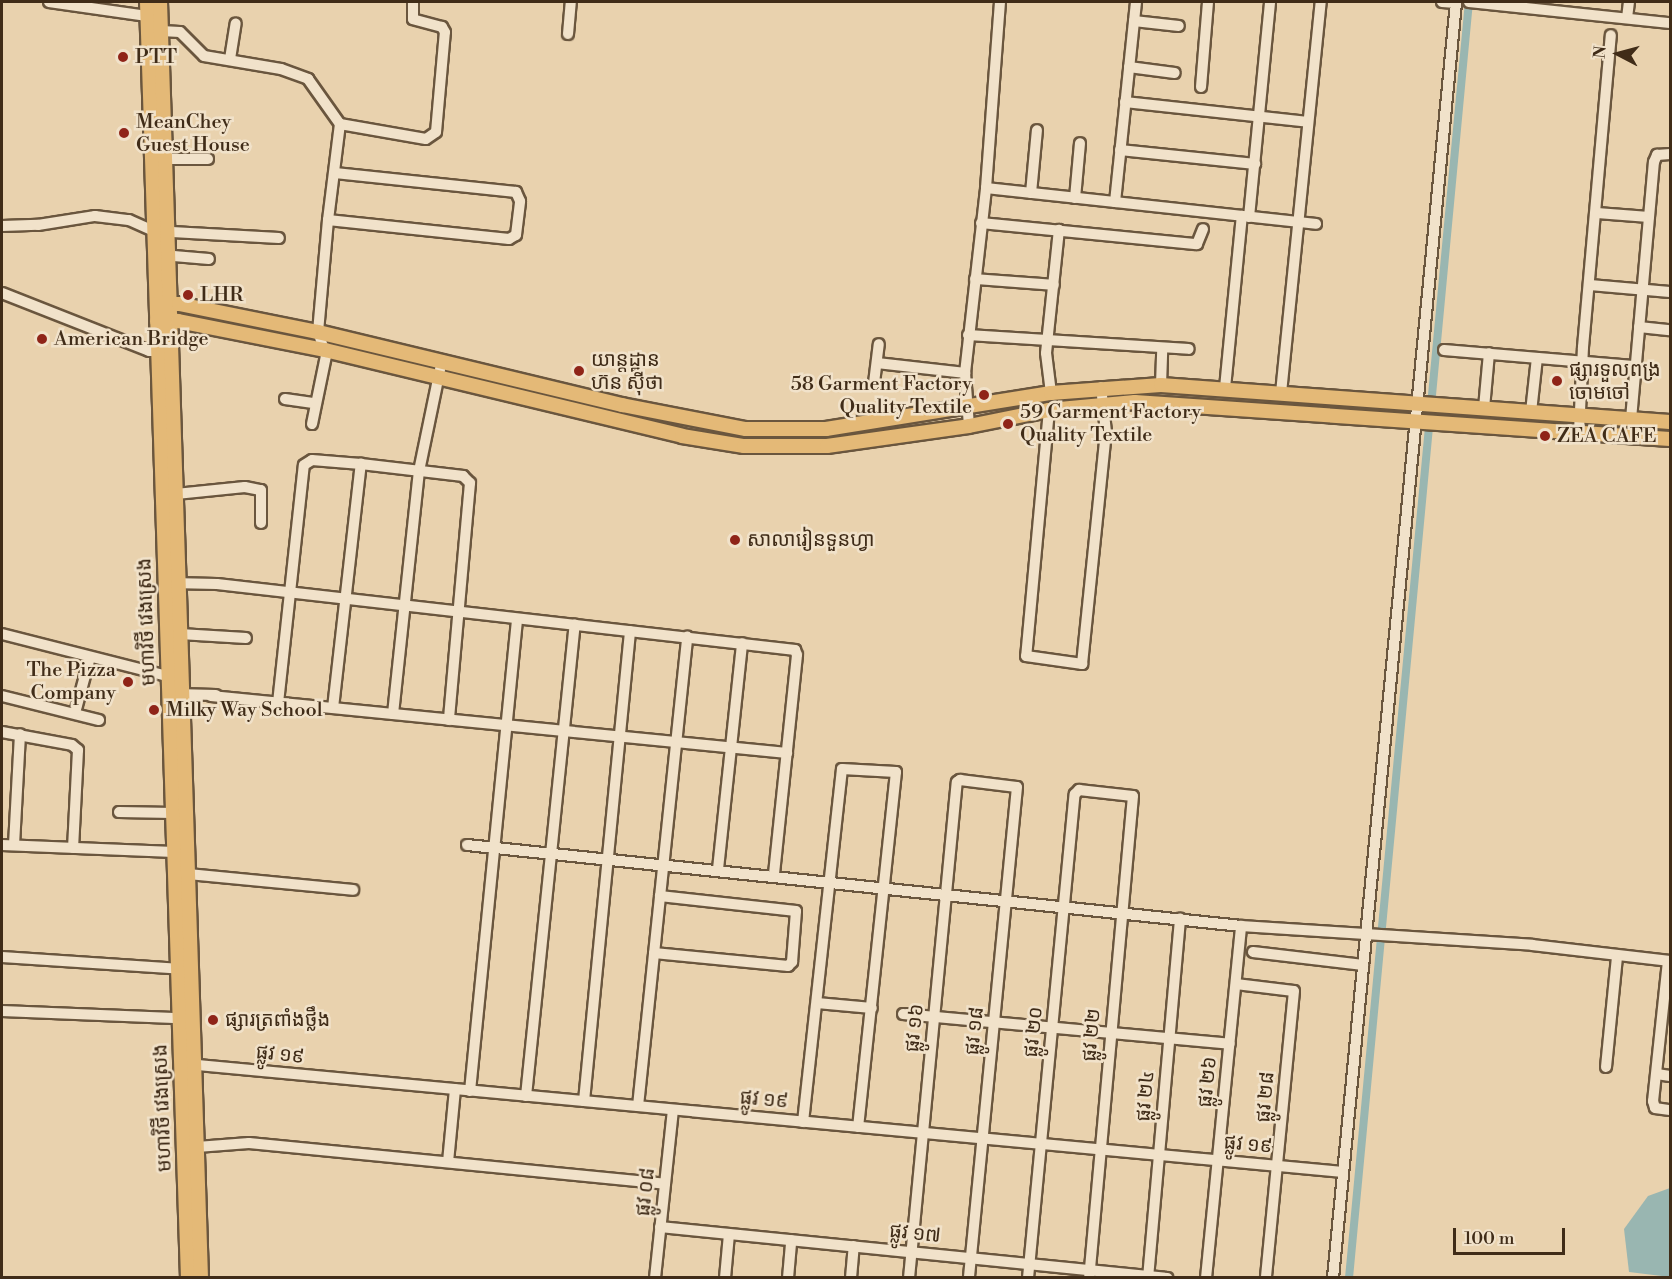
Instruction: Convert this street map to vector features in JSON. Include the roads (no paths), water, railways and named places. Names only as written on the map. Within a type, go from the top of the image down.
[{"type":"main road","name":"មហាវិថី វេងស្រេង","points":[[147,2],[162,255],[175,678],[188,874],[185,969],[180,1018],[188,1064],[197,1147],[201,1278]]},
{"type":"main road","name":"មហាវិថី វេងស្រេង","points":[[160,2],[165,159],[161,232]]},
{"type":"main road","points":[[163,304],[318,332],[707,423],[784,431],[826,429],[1101,387],[1161,385],[1671,422]]},
{"type":"main road","points":[[164,321],[325,350],[704,440],[782,448],[827,446],[969,426],[1049,410],[1102,404],[1163,402],[1671,439]]},
{"type":"main road","name":"មហាវិថី វេងស្រេង","points":[[165,351],[176,494],[172,586],[180,634],[175,678]]},
{"type":"main road","points":[[704,440],[707,423]]},
{"type":"main road","points":[[782,448],[784,431]]},
{"type":"main road","name":"មហាវិថី វេងស្រេង","points":[[176,694],[173,813],[174,852],[185,969],[188,1064],[188,1278]]},
{"type":"street","points":[[49,2],[147,16]]},
{"type":"street","points":[[112,2],[121,12]]},
{"type":"street","points":[[340,124],[426,139],[436,132],[445,32],[442,27],[413,19],[413,2]]},
{"type":"street","points":[[568,34],[571,2]]},
{"type":"street","points":[[969,426],[965,373],[986,188],[1000,2]]},
{"type":"street","points":[[1115,202],[1136,2]]},
{"type":"street","points":[[1201,87],[1208,2]]},
{"type":"street","points":[[1225,388],[1245,216],[1255,164],[1270,2]]},
{"type":"street","points":[[1281,393],[1320,2]]},
{"type":"street","points":[[1333,1278],[1363,965],[1426,422],[1456,2],[1442,2]]},
{"type":"street","points":[[1469,2],[1575,7],[1627,18],[1671,23]]},
{"type":"street","points":[[1627,18],[1629,2]]},
{"type":"street","points":[[1134,21],[1179,26]]},
{"type":"street","points":[[230,59],[236,22]]},
{"type":"street","points":[[161,31],[180,32],[204,56],[281,69],[308,79],[340,124],[328,220],[318,332],[325,350],[312,424]]},
{"type":"street","points":[[1579,432],[1611,35]]},
{"type":"street","points":[[1129,67],[1175,73]]},
{"type":"street","points":[[1125,102],[1308,122]]},
{"type":"street","points":[[1031,193],[1037,130]]},
{"type":"street","points":[[1075,198],[1080,143]]},
{"type":"street","points":[[1119,150],[1255,164]]},
{"type":"street","points":[[1631,419],[1654,159],[1657,154],[1671,154]]},
{"type":"street","points":[[165,159],[208,159]]},
{"type":"street","points":[[328,220],[509,239],[516,235],[520,201],[516,192],[335,173]]},
{"type":"street","points":[[986,188],[1316,224]]},
{"type":"street","points":[[1597,213],[1649,217]]},
{"type":"street","points":[[2,226],[38,225],[95,216],[129,220],[161,232],[279,238]]},
{"type":"street","points":[[981,223],[1197,244],[1203,229]]},
{"type":"street","points":[[1052,393],[1047,342],[1059,230]]},
{"type":"street","points":[[162,255],[209,259]]},
{"type":"street","points":[[975,279],[1053,285]]},
{"type":"street","points":[[1590,285],[1671,292]]},
{"type":"street","points":[[2,293],[149,351],[165,351]]},
{"type":"street","points":[[1639,327],[1671,330]]},
{"type":"street","points":[[968,335],[1047,342],[1189,349]]},
{"type":"street","points":[[874,383],[879,344]]},
{"type":"street","points":[[1161,385],[1162,348]]},
{"type":"street","points":[[1444,350],[1636,366]]},
{"type":"street","points":[[1484,408],[1489,353]]},
{"type":"street","points":[[1532,412],[1537,357]]},
{"type":"street","points":[[393,714],[419,471],[442,360]]},
{"type":"street","points":[[877,363],[965,373]]},
{"type":"street","points":[[1049,410],[1026,656],[1082,664],[1106,432],[1101,387]]},
{"type":"street","points":[[285,399],[315,403]]},
{"type":"street","points":[[278,703],[306,461],[361,464],[463,476],[470,483],[449,720]]},
{"type":"street","points":[[333,708],[347,602],[361,464]]},
{"type":"street","points":[[176,494],[245,487],[261,490],[261,523]]},
{"type":"street","points":[[172,586],[221,587],[290,594],[347,602],[742,643],[796,652],[788,753],[774,875]]},
{"type":"street","points":[[470,1091],[518,620]]},
{"type":"street","points":[[526,1096],[575,625]]},
{"type":"street","points":[[584,1101],[630,631]]},
{"type":"street","points":[[2,634],[175,678]]},
{"type":"street","points":[[180,634],[246,638]]},
{"type":"street","points":[[638,1106],[687,637]]},
{"type":"street","points":[[718,869],[734,748],[742,643]]},
{"type":"street","points":[[75,712],[90,657]]},
{"type":"street","points":[[176,694],[788,753]]},
{"type":"street","points":[[2,696],[75,712],[99,720]]},
{"type":"street","points":[[2,732],[72,745],[78,750],[73,849]]},
{"type":"street","points":[[14,845],[20,734]]},
{"type":"street","points":[[803,1122],[843,767],[896,772],[886,887],[858,1127]]},
{"type":"street","name":"ផ្លូវ ១៦","points":[[909,1278],[957,782],[1017,787]]},
{"type":"street","name":"ផ្លូវ ១៨","points":[[969,1278],[1017,787]]},
{"type":"street","name":"ផ្លូវ ២២","points":[[1075,791],[1134,796],[1089,1274]]},
{"type":"street","name":"ផ្លូវ ២០","points":[[1028,1278],[1075,791]]},
{"type":"street","points":[[119,812],[173,813]]},
{"type":"street","points":[[2,845],[174,852]]},
{"type":"street","points":[[467,845],[718,869],[1241,926],[1533,945],[1669,961],[1665,1039],[1657,1074],[1654,1108],[1671,1110]]},
{"type":"street","points":[[188,874],[353,890]]},
{"type":"street","points":[[654,953],[789,966],[792,962],[796,911],[660,896]]},
{"type":"street","name":"ផ្លូវ ២៤","points":[[1148,1277],[1180,918]]},
{"type":"street","name":"ផ្លូវ ២៦","points":[[1206,1278],[1241,926]]},
{"type":"street","points":[[1253,952],[1363,965]]},
{"type":"street","points":[[1606,1067],[1617,956]]},
{"type":"street","points":[[2,957],[185,969]]},
{"type":"street","name":"ផ្លូវ ២៨","points":[[1236,984],[1294,991],[1266,1278]]},
{"type":"street","points":[[817,1003],[872,1008]]},
{"type":"street","points":[[2,1011],[180,1018]]},
{"type":"street","points":[[903,1014],[1230,1044]]},
{"type":"street","name":"ផ្លូវ ១៩","points":[[188,1064],[1343,1172]]},
{"type":"street","points":[[1657,1074],[1671,1076]]},
{"type":"street","points":[[448,1162],[455,1089]]},
{"type":"street","name":"ផ្លូវ ០៨","points":[[655,1278],[673,1110]]},
{"type":"street","points":[[197,1147],[249,1143],[665,1184]]},
{"type":"street","name":"ផ្លូវ ១៧","points":[[660,1227],[1030,1264],[1089,1274],[1167,1278]]},
{"type":"street","points":[[725,1278],[729,1234]]},
{"type":"street","points":[[788,1278],[791,1240]]},
{"type":"street","points":[[851,1278],[854,1246]]},
{"type":"water","points":[[1670,1188],[1670,1277],[1629,1272],[1624,1229],[1648,1196]]},
{"type":"waterway","points":[[1349,1278],[1469,2]]},
{"type":"place","name":"PTT","points":[[123,57]]},
{"type":"place","name":"MeanChey Guest House","points":[[124,133]]},
{"type":"place","name":"LHR","points":[[188,295]]},
{"type":"place","name":"American Bridge","points":[[42,339]]},
{"type":"place","name":"យាន្ដដ្ឋាន ហ៊ន ស៊ីថា","points":[[579,371]]},
{"type":"place","name":"ផ្សារទួលពង្រ ចោមចៅ","points":[[1557,381]]},
{"type":"place","name":"58 Garment Factory Quality Textile","points":[[984,395]]},
{"type":"place","name":"59 Garment Factory Quality Textile","points":[[1008,424]]},
{"type":"place","name":"ZEA CAFE","points":[[1545,436]]},
{"type":"place","name":"សាលារៀនទួនហ្វា","points":[[735,540]]},
{"type":"place","name":"The Pizza Company","points":[[128,682]]},
{"type":"place","name":"Milky Way School","points":[[154,710]]},
{"type":"place","name":"ផ្សារត្រពាំងថ្លឹង","points":[[213,1020]]}]
